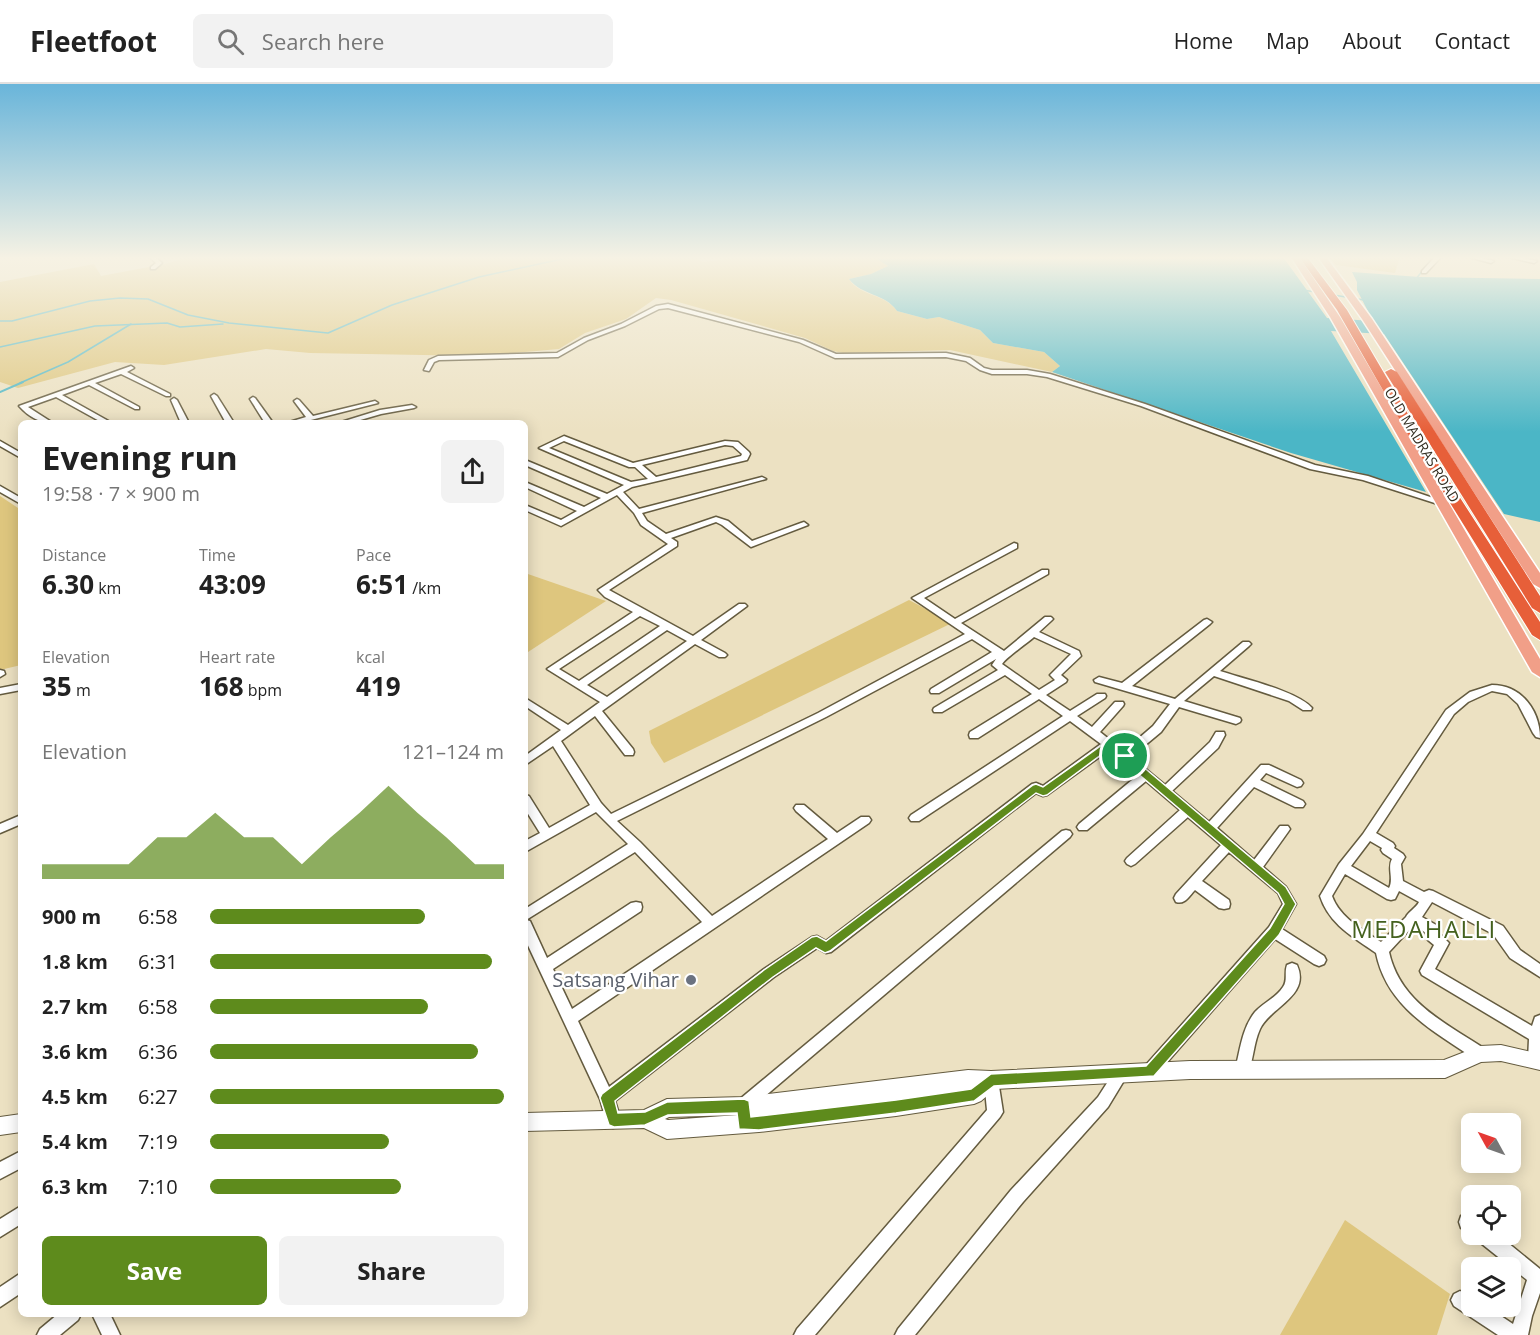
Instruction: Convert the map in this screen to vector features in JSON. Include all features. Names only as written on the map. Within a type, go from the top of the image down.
[{"type":"highway","name":"OLD MADRAS ROAD","points":[[1349,315],[1422,448],[1540,634]]},
{"type":"highway","name":"OLD MADRAS ROAD","points":[[1361,334],[1461,472],[1483,515],[1540,609]]},
{"type":"main road","points":[[1349,315],[1361,334],[1444,503],[1540,672]]},
{"type":"main road","points":[[1461,472],[1540,584]]},
{"type":"main road","points":[[528,1122],[645,1119],[667,1130],[744,1115],[896,1107],[974,1095],[991,1080],[1149,1072],[1445,1069],[1480,1054],[1501,1053],[1537,1061]]},
{"type":"street","points":[[427,370],[431,360],[438,358],[561,354],[586,339],[641,315]]},
{"type":"street","points":[[704,315],[801,341],[835,356],[910,353],[956,355],[992,372],[1027,372],[1048,375],[1184,420],[1313,467],[1372,480],[1444,503]]},
{"type":"street","points":[[44,420],[23,406],[131,368]]},
{"type":"street","points":[[120,371],[171,397],[184,420]]},
{"type":"street","points":[[89,382],[137,408]]},
{"type":"street","points":[[56,394],[103,420]]},
{"type":"street","points":[[214,396],[228,420]]},
{"type":"street","points":[[253,399],[267,420]]},
{"type":"street","points":[[297,400],[311,418]]},
{"type":"street","points":[[303,420],[375,403]]},
{"type":"street","points":[[352,420],[380,412],[412,407]]},
{"type":"street","points":[[528,508],[561,523],[630,485],[744,458],[746,454],[735,444],[725,442],[632,465],[564,438],[543,448],[630,485]]},
{"type":"street","points":[[0,443],[18,454]]},
{"type":"street","points":[[528,463],[607,497]]},
{"type":"street","points":[[638,465],[654,480]]},
{"type":"street","points":[[637,512],[762,478]]},
{"type":"street","points":[[528,485],[583,510]]},
{"type":"street","points":[[0,488],[18,500]]},
{"type":"street","points":[[618,492],[644,523],[674,544],[603,590],[608,595],[722,655]]},
{"type":"street","points":[[528,516],[537,512]]},
{"type":"street","points":[[665,537],[716,519],[751,544],[804,525]]},
{"type":"street","points":[[1002,654],[917,598],[1014,546]]},
{"type":"street","points":[[956,622],[1045,572]]},
{"type":"street","points":[[528,758],[742,606]]},
{"type":"street","points":[[608,702],[552,669],[640,612]]},
{"type":"street","points":[[935,691],[1002,654],[1011,652],[1048,620]]},
{"type":"street","points":[[1123,688],[1207,622]]},
{"type":"street","points":[[580,685],[668,626]]},
{"type":"street","points":[[974,735],[1062,680],[1055,675],[1076,656],[1076,653],[1032,632]]},
{"type":"street","points":[[609,820],[822,715],[973,634]]},
{"type":"street","points":[[1125,756],[1157,729],[1176,703],[1246,644]]},
{"type":"street","points":[[1002,654],[997,665],[1004,671],[1094,732],[1125,756],[1289,898],[1290,904],[1286,914],[1274,932],[1149,1072]]},
{"type":"street","points":[[938,710],[1004,671]]},
{"type":"street","points":[[1213,672],[1293,699],[1308,708]]},
{"type":"street","points":[[1099,680],[1236,720]]},
{"type":"street","points":[[0,691],[18,688]]},
{"type":"street","points":[[1480,1054],[1427,1017],[1402,996],[1391,983],[1384,967],[1382,950],[1349,926],[1328,905],[1326,896],[1343,867],[1369,835],[1450,712],[1464,698],[1475,692],[1502,688],[1520,698],[1540,734]]},
{"type":"street","points":[[915,818],[1101,696]]},
{"type":"street","points":[[528,703],[568,730]]},
{"type":"street","points":[[1094,732],[1119,704]]},
{"type":"street","points":[[596,711],[629,752]]},
{"type":"street","points":[[1165,791],[1214,745],[1220,735]]},
{"type":"street","points":[[555,740],[597,806],[711,923]]},
{"type":"street","points":[[607,1098],[769,973],[817,941],[825,948],[1036,787],[1043,792],[1109,744]]},
{"type":"street","points":[[1209,829],[1265,768],[1297,783]]},
{"type":"street","points":[[1083,827],[1147,774]]},
{"type":"street","points":[[1252,781],[1299,804]]},
{"type":"street","points":[[528,804],[548,835]]},
{"type":"street","points":[[528,845],[597,806]]},
{"type":"street","points":[[800,808],[836,839]]},
{"type":"street","points":[[1131,861],[1188,810]]},
{"type":"street","points":[[1,827],[18,820]]},
{"type":"street","points":[[569,1019],[864,820]]},
{"type":"street","points":[[1255,868],[1284,829]]},
{"type":"street","points":[[744,1115],[1066,834]]},
{"type":"street","points":[[1343,867],[1391,896],[1397,884],[1395,864],[1399,857],[1387,850],[1389,846],[1369,835]]},
{"type":"street","points":[[528,913],[636,845]]},
{"type":"street","points":[[1180,898],[1228,845]]},
{"type":"street","points":[[1194,882],[1224,904]]},
{"type":"street","points":[[1397,884],[1427,900]]},
{"type":"street","points":[[1382,950],[1421,910],[1429,896],[1498,930],[1515,954],[1540,971]]},
{"type":"street","points":[[544,967],[636,907]]},
{"type":"street","points":[[1412,917],[1433,930],[1433,936],[1442,943],[1427,971],[1538,1029],[1537,1061]]},
{"type":"street","points":[[528,932],[607,1098],[614,1120]]},
{"type":"street","points":[[1274,932],[1319,960]]},
{"type":"street","points":[[1242,1070],[1255,1023],[1265,1011],[1288,993],[1294,984],[1292,969]]},
{"type":"street","points":[[904,1335],[1017,1196],[1103,1102],[1121,1074]]},
{"type":"street","points":[[803,1335],[995,1112],[991,1080]]},
{"type":"street","points":[[0,1172],[18,1161]]},
{"type":"street","points":[[0,1229],[18,1217]]},
{"type":"street","points":[[1497,1245],[1537,1277],[1526,1306],[1519,1335]]},
{"type":"street","points":[[0,1298],[18,1284]]},
{"type":"street","points":[[1460,1300],[1514,1335]]},
{"type":"street","points":[[46,1335],[68,1317]]},
{"type":"street","points":[[102,1317],[111,1335]]},
{"type":"shaded area","points":[[0,315],[631,315],[585,333],[559,349],[480,356],[310,353],[266,349],[164,365],[115,362],[18,388],[0,382]]},
{"type":"shaded area","points":[[725,315],[913,315],[927,319],[939,317],[980,330],[993,343],[1044,352],[1060,366],[1052,372],[950,350],[843,353],[833,351],[805,338]]},
{"type":"shaded area","points":[[0,496],[18,508],[18,666],[0,670]]},
{"type":"shaded area","points":[[528,574],[606,601],[528,652]]},
{"type":"shaded area","points":[[909,600],[952,623],[664,763],[651,743],[649,731]]},
{"type":"shaded area","points":[[1345,1220],[1450,1294],[1437,1335],[1280,1335]]},
{"type":"water","points":[[913,315],[1325,315],[1327,318],[1373,321],[1370,315],[1540,315],[1540,522],[1504,514],[1384,334],[1331,331],[1426,492],[1291,453],[1052,372],[1060,366],[1044,352],[993,343],[980,330],[939,317],[927,319]]},
{"type":"waterway","points":[[0,321],[12,321],[34,315]]},
{"type":"waterway","points":[[190,315],[229,323],[328,333],[368,315]]},
{"type":"waterway","points":[[130,325],[167,323],[180,327],[223,324]]},
{"type":"waterway","points":[[0,347],[95,326],[130,325]]},
{"type":"waterway","points":[[20,383],[68,362],[130,325]]},
{"type":"waterway","points":[[0,392],[23,382]]},
{"type":"place","name":"Satsang Vihar","points":[[691,980]]},
{"type":"district","name":"MEDAHALLI","points":[[1424,930]]},
{"type":"route","points":[[1109,744],[1125,756],[1282,890],[1289,898],[1290,904],[1274,932],[1149,1072],[991,1080],[974,1095],[896,1107],[759,1123],[744,1124],[744,1106],[667,1108],[645,1119],[614,1120],[607,1098],[769,973],[817,941],[825,948],[1036,787],[1043,792],[1109,744]]}]
